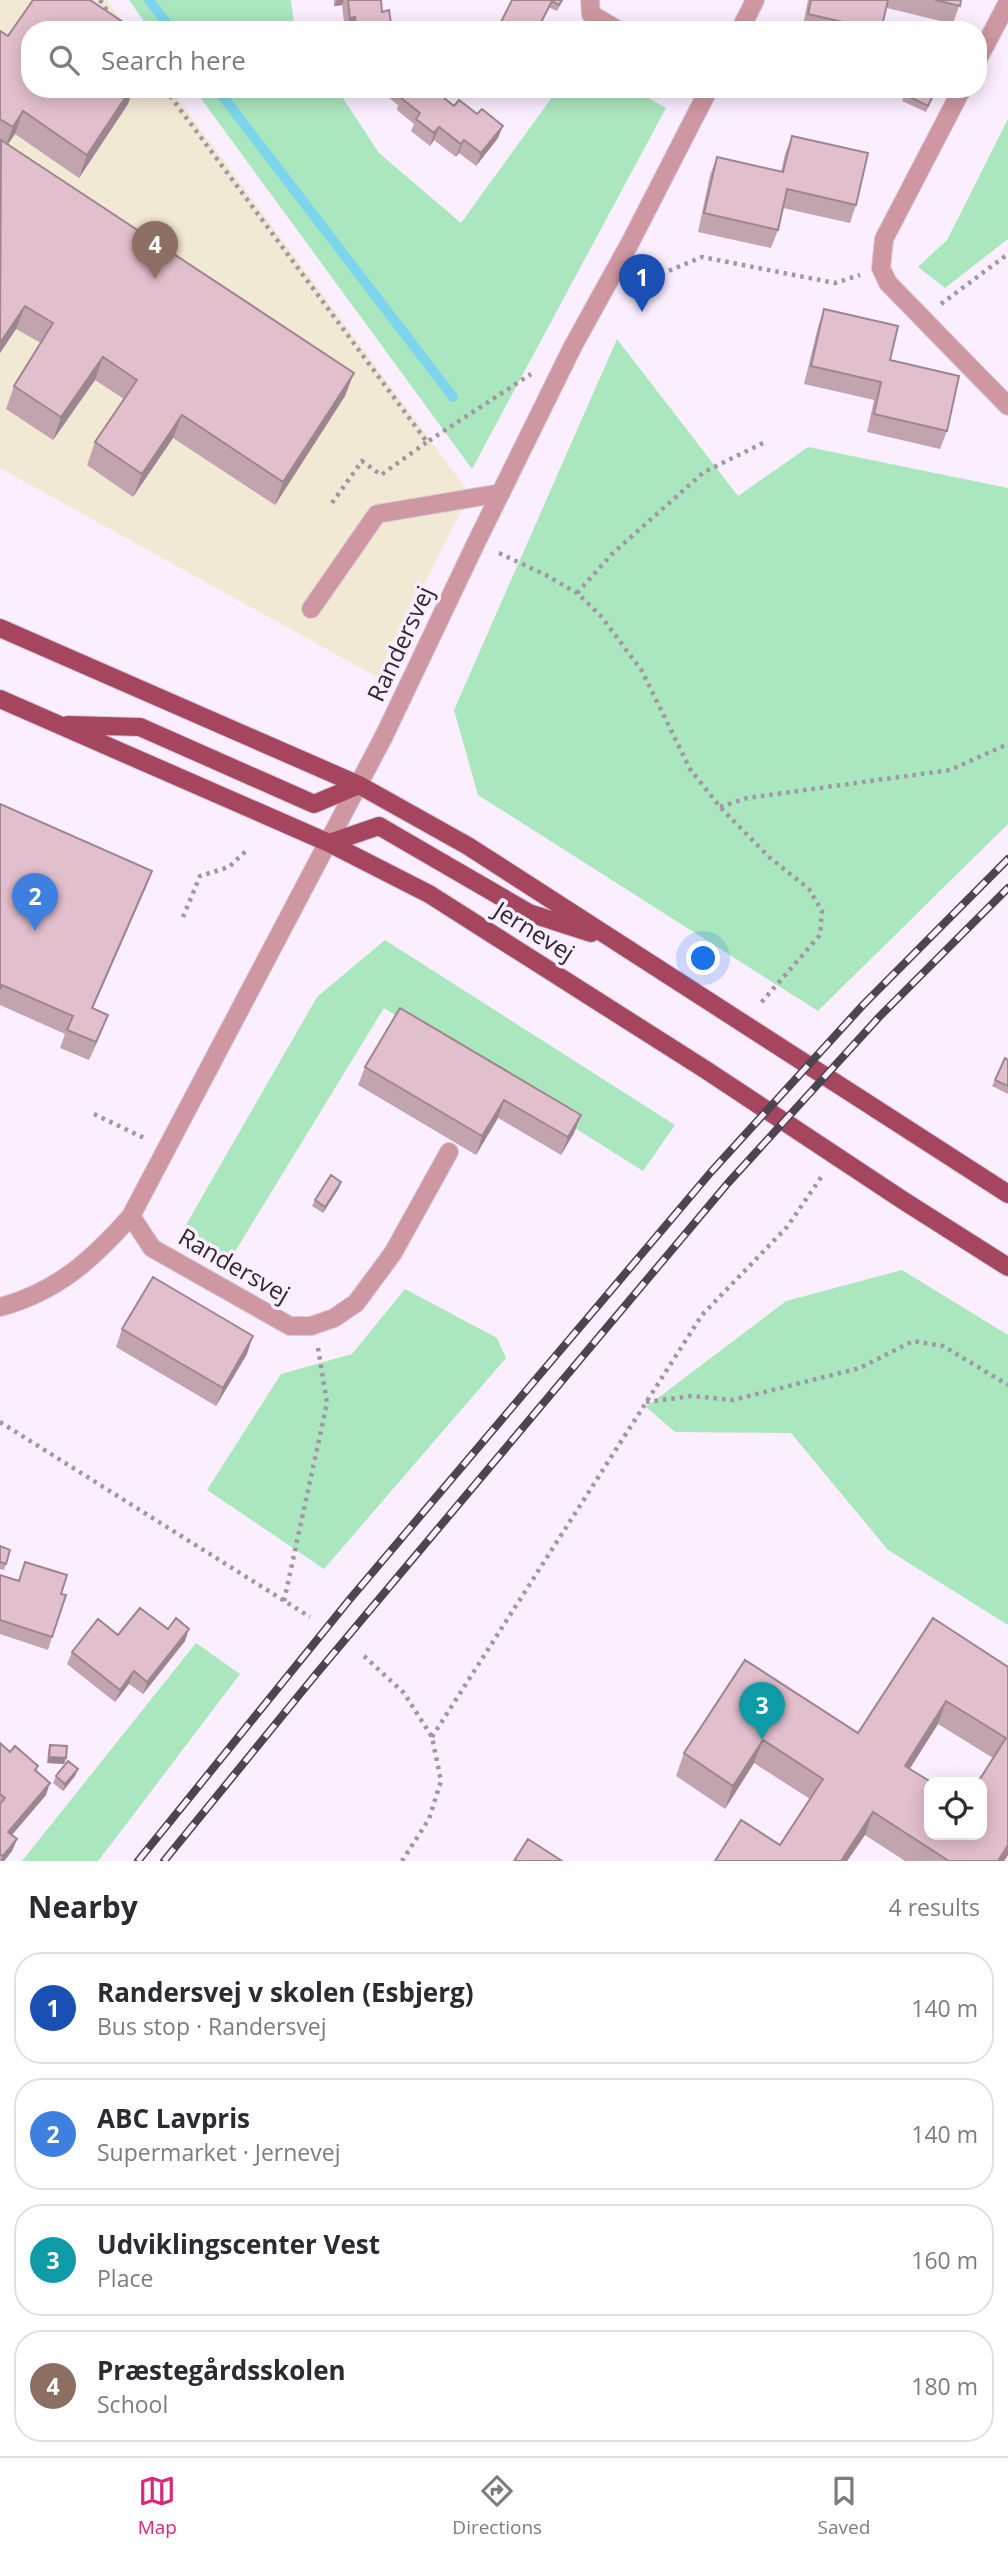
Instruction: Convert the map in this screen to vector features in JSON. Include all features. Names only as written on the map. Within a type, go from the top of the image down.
[{"type":"main road","name":"Jernevej","points":[[0,628],[359,785],[468,846],[1008,1194]]},
{"type":"main road","name":"Jernevej","points":[[0,699],[329,843],[429,894],[1008,1267]]},
{"type":"main road","points":[[58,724],[140,726],[314,804],[359,785]]},
{"type":"main road","points":[[329,843],[379,826],[529,913],[614,940]]},
{"type":"street","points":[[590,0],[591,14],[603,21]]},
{"type":"street","points":[[744,21],[755,0]]},
{"type":"street","points":[[987,42],[1008,2]]},
{"type":"street","name":"Randersvej","points":[[0,1307],[21,1302],[63,1280],[100,1251],[131,1216],[359,785],[573,346],[630,243],[704,98]]},
{"type":"street","points":[[957,98],[884,239],[881,268],[888,284],[1008,406]]},
{"type":"street","points":[[311,609],[377,514],[500,493]]},
{"type":"street","name":"Randersvej","points":[[131,1216],[152,1248],[290,1326],[311,1326],[334,1318],[356,1303],[393,1253],[450,1152]]},
{"type":"path","points":[[100,0],[115,21]]},
{"type":"path","points":[[172,98],[427,442]]},
{"type":"path","points":[[922,318],[1008,254]]},
{"type":"path","points":[[661,274],[702,257],[835,284]]},
{"type":"path","points":[[332,503],[362,461],[381,475],[573,346]]},
{"type":"path","points":[[577,593],[612,554],[704,472],[763,443]]},
{"type":"path","points":[[476,543],[546,575],[577,593],[601,616],[642,671],[690,769],[720,807],[769,857],[809,889],[822,911],[820,935],[744,1022]]},
{"type":"path","points":[[720,807],[747,798],[950,770],[1008,744]]},
{"type":"path","points":[[183,917],[200,876],[229,867],[247,850]]},
{"type":"path","points":[[94,1114],[134,1133]]},
{"type":"path","points":[[432,1737],[702,1315],[788,1227],[835,1156]]},
{"type":"path","points":[[284,1601],[327,1403],[317,1342],[311,1326]]},
{"type":"path","points":[[645,1403],[692,1396],[733,1401],[860,1368],[913,1341],[943,1346],[1008,1385]]},
{"type":"path","points":[[0,1422],[310,1617]]},
{"type":"path","points":[[364,1656],[404,1693],[432,1737],[441,1781],[429,1819],[402,1861]]},
{"type":"shaded area","points":[[0,0],[107,0],[121,21],[21,21],[21,98],[178,98],[470,494],[377,677],[0,468]]},
{"type":"green space","points":[[129,0],[291,0],[294,21],[144,21]]},
{"type":"green space","points":[[201,98],[343,98],[379,153],[461,223],[551,98],[648,98],[666,108],[472,469]]},
{"type":"green space","points":[[1008,119],[1008,239],[945,288],[918,267],[947,240]]},
{"type":"green space","points":[[617,339],[738,496],[808,447],[1008,488],[1008,824],[818,1011],[478,795],[454,710]]},
{"type":"green space","points":[[385,940],[675,1125],[643,1171],[384,1008],[228,1263],[179,1237],[317,997]]},
{"type":"green space","points":[[902,1270],[1008,1335],[1008,1625],[888,1550],[791,1433],[675,1432],[646,1407],[786,1301]]},
{"type":"green space","points":[[405,1289],[497,1338],[506,1358],[324,1569],[207,1490],[281,1374],[352,1354]]},
{"type":"green space","points":[[196,1643],[240,1674],[98,1861],[22,1861]]},
{"type":"building","points":[[33,0],[90,0],[122,21],[21,21],[21,98],[125,98],[87,155],[23,111],[13,127],[0,119],[0,31],[8,36]]},
{"type":"building","points":[[348,0],[381,0],[382,12],[389,10],[391,21],[356,21],[355,17],[350,18]]},
{"type":"building","points":[[512,0],[562,0],[559,5],[552,1],[542,21],[502,21]]},
{"type":"building","points":[[811,0],[888,0],[883,21],[838,21],[808,14]]},
{"type":"building","points":[[935,0],[961,0],[960,6]]},
{"type":"building","points":[[401,98],[444,98],[454,106],[459,100],[477,114],[482,109],[503,126],[481,153],[464,140],[461,144],[439,127],[434,133],[416,119],[420,113]]},
{"type":"building","points":[[912,98],[932,98],[928,106]]},
{"type":"building","points":[[792,136],[868,153],[856,205],[787,189],[778,230],[704,213],[717,157],[783,172]]},
{"type":"building","points":[[1,140],[354,373],[283,482],[182,415],[142,474],[95,442],[137,380],[103,357],[61,417],[14,386],[53,323],[25,306],[0,343]]},
{"type":"building","points":[[824,309],[898,326],[890,360],[959,376],[947,431],[874,414],[881,382],[811,366]]},
{"type":"building","points":[[0,804],[152,871],[92,1008],[108,1015],[96,1042],[67,1030],[73,1016],[2,985],[0,989]]},
{"type":"building","points":[[400,1008],[581,1115],[568,1137],[504,1100],[482,1136],[365,1067]]},
{"type":"building","points":[[1005,1058],[1008,1060],[1008,1086],[995,1080]]},
{"type":"building","points":[[331,1175],[341,1182],[325,1207],[315,1200]]},
{"type":"building","points":[[153,1277],[253,1336],[223,1388],[122,1329]]},
{"type":"building","points":[[0,1546],[10,1550],[6,1564],[0,1562]]},
{"type":"building","points":[[25,1562],[67,1575],[61,1594],[66,1595],[52,1637],[0,1620],[0,1575],[19,1581]]},
{"type":"building","points":[[140,1608],[168,1629],[176,1618],[189,1629],[147,1682],[134,1671],[120,1690],[72,1652],[98,1619],[118,1635]]},
{"type":"building","points":[[933,1618],[1008,1667],[1008,1845],[998,1861],[949,1861],[873,1812],[841,1861],[715,1861],[741,1820],[780,1845],[823,1779],[763,1740],[733,1786],[684,1753],[745,1660],[858,1733]],"holes":[[[946,1701],[1006,1738],[981,1777],[987,1777],[987,1840],[924,1840],[924,1778],[905,1766]]]},
{"type":"building","points":[[0,1743],[10,1752],[15,1746],[38,1766],[35,1770],[50,1783],[8,1832],[17,1839],[3,1856],[0,1854],[0,1804],[5,1798],[0,1794]]},
{"type":"building","points":[[50,1745],[67,1746],[66,1758],[49,1757]]},
{"type":"building","points":[[68,1761],[78,1769],[65,1784],[56,1776]]},
{"type":"building","points":[[528,1839],[562,1861],[514,1861]]},
{"type":"waterway","points":[[149,0],[165,21]]},
{"type":"waterway","points":[[224,98],[453,397]]},
{"type":"railway","points":[[138,1861],[350,1599],[711,1172],[863,1005],[1008,859]]},
{"type":"railway","points":[[164,1861],[317,1673],[728,1183],[880,1016],[1008,888]]},
{"type":"place","name":"Præstegårdsskolen","points":[[155,279]]},
{"type":"place","name":"Randersvej v skolen (Esbjerg)","points":[[642,312]]},
{"type":"place","name":"ABC Lavpris","points":[[35,931]]},
{"type":"place","name":"Udviklingscenter Vest","points":[[762,1740]]}]
